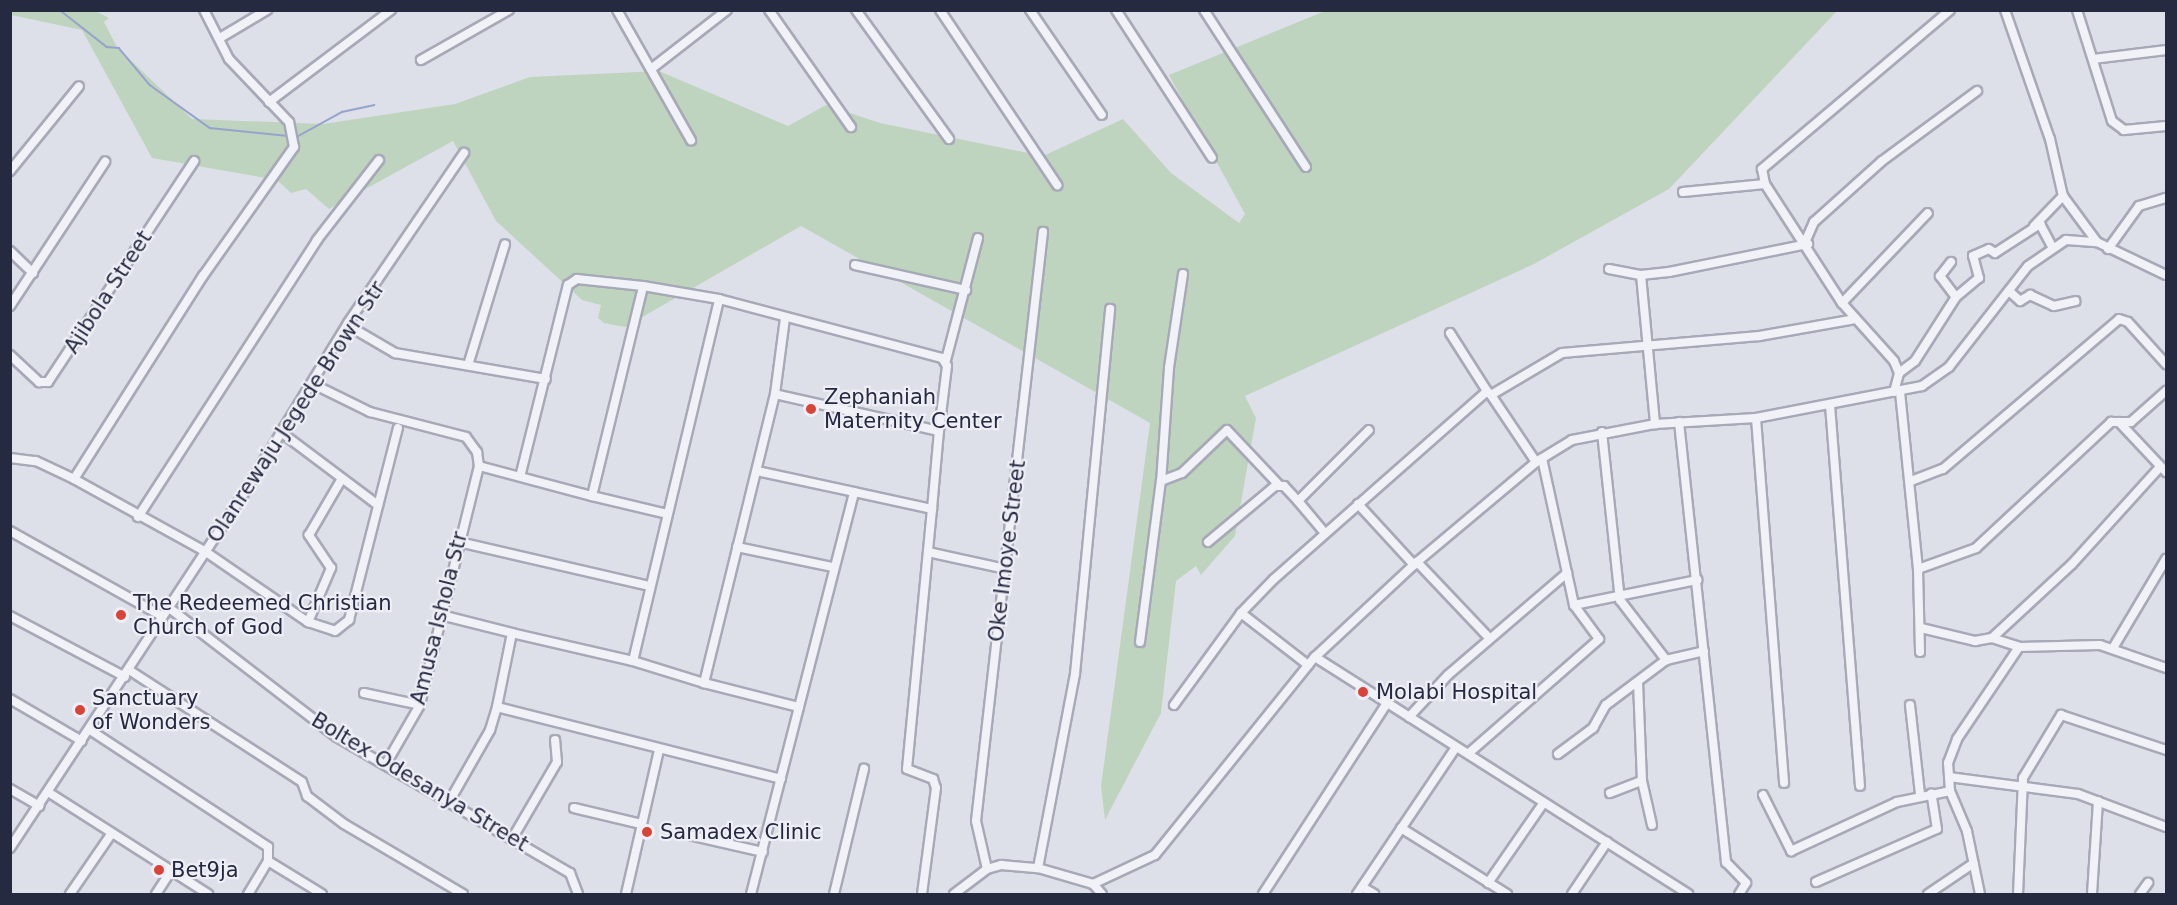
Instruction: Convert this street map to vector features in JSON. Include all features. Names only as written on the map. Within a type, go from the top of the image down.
[{"type":"street","points":[[74,479],[203,276],[293,151],[289,122],[229,59],[204,10]]},
{"type":"street","points":[[220,38],[267,10]]},
{"type":"street","points":[[268,102],[391,10]]},
{"type":"street","points":[[421,60],[509,10]]},
{"type":"street","points":[[617,10],[691,140]]},
{"type":"street","points":[[651,69],[727,10]]},
{"type":"street","points":[[769,10],[851,127]]},
{"type":"street","points":[[856,10],[949,139]]},
{"type":"street","points":[[940,10],[1058,185]]},
{"type":"street","points":[[1030,10],[1102,116]]},
{"type":"street","points":[[1116,10],[1212,158]]},
{"type":"street","points":[[1920,652],[1922,628],[1918,569],[1911,481],[1897,392],[1899,373],[1842,303],[1807,242],[1765,184],[1762,169],[1950,10]]},
{"type":"street","points":[[2005,10],[2050,139],[2063,196],[2097,242]]},
{"type":"street","points":[[2078,10],[2117,128],[2166,126]]},
{"type":"street","points":[[1205,11],[1306,167]]},
{"type":"street","points":[[2093,59],[2166,50]]},
{"type":"street","points":[[10,171],[79,86]]},
{"type":"street","points":[[1807,242],[1814,222],[1882,161],[1977,91]]},
{"type":"street","name":"Olanrewaju Jegede Brown Str","points":[[10,848],[127,674],[162,616],[282,434],[348,323],[464,153]]},
{"type":"street","points":[[138,517],[317,240],[379,160]]},
{"type":"street","name":"Ajibola Street","points":[[10,355],[39,382],[48,382],[194,161]]},
{"type":"street","points":[[10,306],[105,162]]},
{"type":"street","points":[[1683,192],[1765,184]]},
{"type":"street","points":[[1899,373],[1915,361],[1956,297],[1979,278],[1974,256],[1989,249],[1995,253],[2034,226],[2063,196]]},
{"type":"street","points":[[2108,249],[2139,206],[2166,198]]},
{"type":"street","points":[[1842,303],[1928,213]]},
{"type":"street","points":[[2034,226],[2045,226],[2052,247]]},
{"type":"street","name":"Oke Imoye Street","points":[[987,869],[975,821],[1043,232]]},
{"type":"street","points":[[922,894],[936,789],[933,779],[907,769],[946,360],[978,238]]},
{"type":"street","points":[[1093,884],[1139,867],[1172,840],[1308,665],[1415,564],[1539,460],[1602,432],[1655,424],[1756,418],[1897,392],[1937,378],[2009,291],[2052,247],[2078,238],[2097,242],[2166,276]]},
{"type":"street","points":[[1609,269],[1641,275],[1807,242]]},
{"type":"street","points":[[469,362],[505,244]]},
{"type":"street","points":[[10,251],[33,273]]},
{"type":"street","points":[[1951,261],[1940,276],[1956,297]]},
{"type":"street","points":[[855,265],[966,290]]},
{"type":"street","points":[[1140,642],[1161,481],[1168,368],[1183,274]]},
{"type":"street","points":[[1641,275],[1650,342],[1655,424]]},
{"type":"street","points":[[521,474],[572,281],[643,286],[719,299],[946,360]]},
{"type":"street","points":[[592,496],[643,286]]},
{"type":"street","points":[[2009,291],[2020,301],[2030,296],[2054,306],[2075,302]]},
{"type":"street","points":[[633,661],[719,299]]},
{"type":"street","points":[[1038,868],[1076,674],[1110,309]]},
{"type":"street","points":[[704,683],[775,394],[785,318]]},
{"type":"street","points":[[1174,705],[1241,613],[1324,532],[1489,393],[1562,353],[1650,342],[1758,336],[1855,319]]},
{"type":"street","points":[[1911,481],[1943,469],[2119,319],[2128,322],[2166,364]]},
{"type":"street","points":[[354,329],[395,353],[469,362],[546,379]]},
{"type":"street","points":[[1450,333],[1489,393],[1539,460],[1574,605],[1597,642],[1469,753]]},
{"type":"street","points":[[313,384],[370,412],[466,437],[476,444],[479,466],[521,474],[592,496],[667,514]]},
{"type":"street","points":[[1918,569],[1976,548],[2111,422],[2138,418],[2166,390]]},
{"type":"street","points":[[775,394],[939,431]]},
{"type":"street","points":[[1830,405],[1860,786]]},
{"type":"street","points":[[1756,418],[1784,783]]},
{"type":"street","points":[[1679,422],[1726,862],[1746,883],[1739,894]]},
{"type":"street","points":[[1992,638],[2072,564],[2163,470],[2119,422]]},
{"type":"street","points":[[10,458],[36,461],[74,479],[138,517],[206,552],[308,622],[335,631],[349,620],[398,428]]},
{"type":"street","points":[[1161,481],[1182,473],[1227,430],[1279,485],[1298,501],[1324,532]]},
{"type":"street","points":[[1298,501],[1369,430]]},
{"type":"street","points":[[1602,432],[1619,593],[1666,660]]},
{"type":"street","points":[[282,434],[341,480],[378,505]]},
{"type":"street","name":"Amusa Ishola Str","points":[[386,764],[420,705],[479,466]]},
{"type":"street","points":[[757,471],[932,509]]},
{"type":"street","points":[[308,622],[331,568],[309,535],[341,480]]},
{"type":"street","points":[[1208,542],[1279,485]]},
{"type":"street","points":[[751,894],[854,492]]},
{"type":"street","points":[[1358,504],[1490,638]]},
{"type":"street","points":[[10,531],[162,616]]},
{"type":"street","points":[[459,542],[650,586]]},
{"type":"street","points":[[737,547],[833,567]]},
{"type":"street","points":[[928,552],[1005,569]]},
{"type":"street","points":[[2113,648],[2166,559]]},
{"type":"street","points":[[1409,717],[1490,638],[1567,573]]},
{"type":"street","points":[[1574,605],[1619,593],[1697,580]]},
{"type":"street","name":"Boltex Odesanya Street","points":[[168,607],[337,737],[570,873],[578,894]]},
{"type":"street","points":[[1241,613],[1308,665]]},
{"type":"street","points":[[441,615],[633,661],[704,683],[799,707]]},
{"type":"street","points":[[10,616],[127,674],[302,782],[308,796],[463,894]]},
{"type":"street","points":[[1922,628],[1975,640],[1992,638],[2019,647],[2113,648],[2166,669]]},
{"type":"street","points":[[449,802],[490,730],[512,633]]},
{"type":"street","points":[[1980,894],[1974,863],[1950,791],[1948,777],[1957,739],[2019,647]]},
{"type":"street","points":[[1558,754],[1666,660],[1704,651]]},
{"type":"street","points":[[1316,657],[1688,894]]},
{"type":"street","points":[[1638,682],[1642,781],[1652,825]]},
{"type":"street","points":[[364,693],[420,705]]},
{"type":"street","points":[[10,699],[82,741]]},
{"type":"street","points":[[1263,894],[1387,703]]},
{"type":"street","points":[[1910,705],[1920,794]]},
{"type":"street","points":[[497,707],[659,750],[781,779]]},
{"type":"street","points":[[2018,894],[2023,786],[2031,758],[2061,716],[2166,750]]},
{"type":"street","points":[[90,730],[268,847],[268,861],[248,894]]},
{"type":"street","points":[[512,839],[557,762],[555,740]]},
{"type":"street","points":[[1374,894],[1359,891],[1456,747]]},
{"type":"street","points":[[626,894],[659,750]]},
{"type":"street","points":[[834,894],[864,769]]},
{"type":"street","points":[[1948,777],[2023,786],[2098,801],[2166,827]]},
{"type":"street","points":[[1610,793],[1642,781]]},
{"type":"street","points":[[10,789],[39,806]]},
{"type":"street","points":[[1763,795],[1791,851],[1920,794],[1950,791]]},
{"type":"street","points":[[48,792],[208,894]]},
{"type":"street","points":[[1816,882],[1937,830],[1931,794]]},
{"type":"street","points":[[2092,894],[2098,801]]},
{"type":"street","points":[[1488,883],[1544,802]]},
{"type":"street","points":[[574,808],[641,824]]},
{"type":"street","points":[[1401,828],[1507,894]]},
{"type":"street","points":[[70,894],[112,833]]},
{"type":"street","points":[[680,833],[763,852]]},
{"type":"street","points":[[1572,894],[1607,842]]},
{"type":"street","points":[[268,861],[322,894]]},
{"type":"street","points":[[1928,894],[1974,863]]},
{"type":"street","points":[[954,894],[987,869],[1038,868],[1093,884],[1102,894]]},
{"type":"street","points":[[156,894],[171,871]]},
{"type":"street","points":[[2140,894],[2148,883]]},
{"type":"street","points":[[1669,894],[1674,886]]},
{"type":"green space","points":[[11,11],[96,11],[109,18],[104,22],[117,47],[192,119],[323,124],[455,104],[530,77],[659,71],[788,126],[826,105],[880,123],[1043,156],[1123,119],[1171,173],[1239,223],[1245,214],[1169,75],[1325,11],[1837,11],[1669,189],[1534,264],[1245,396],[1256,418],[1235,536],[1201,575],[1196,566],[1176,581],[1161,713],[1105,820],[1101,786],[1150,423],[801,226],[625,327],[604,323],[598,318],[601,305],[582,300],[496,221],[453,141],[329,209],[306,189],[291,193],[277,180],[152,158],[82,30],[11,15]]},
{"type":"waterway","points":[[60,10],[107,47],[119,48],[150,85],[210,128],[288,136]]},
{"type":"waterway","points":[[295,138],[342,112],[374,105]]},
{"type":"place","name":"Zephaniah Maternity Center","points":[[811,409]]},
{"type":"place","name":"The Redeemed Christian Church of God","points":[[121,615]]},
{"type":"place","name":"Molabi Hospital","points":[[1363,692]]},
{"type":"place","name":"Sanctuary of Wonders","points":[[80,710]]},
{"type":"place","name":"Samadex Clinic","points":[[647,832]]},
{"type":"place","name":"Bet9ja","points":[[159,870]]}]
